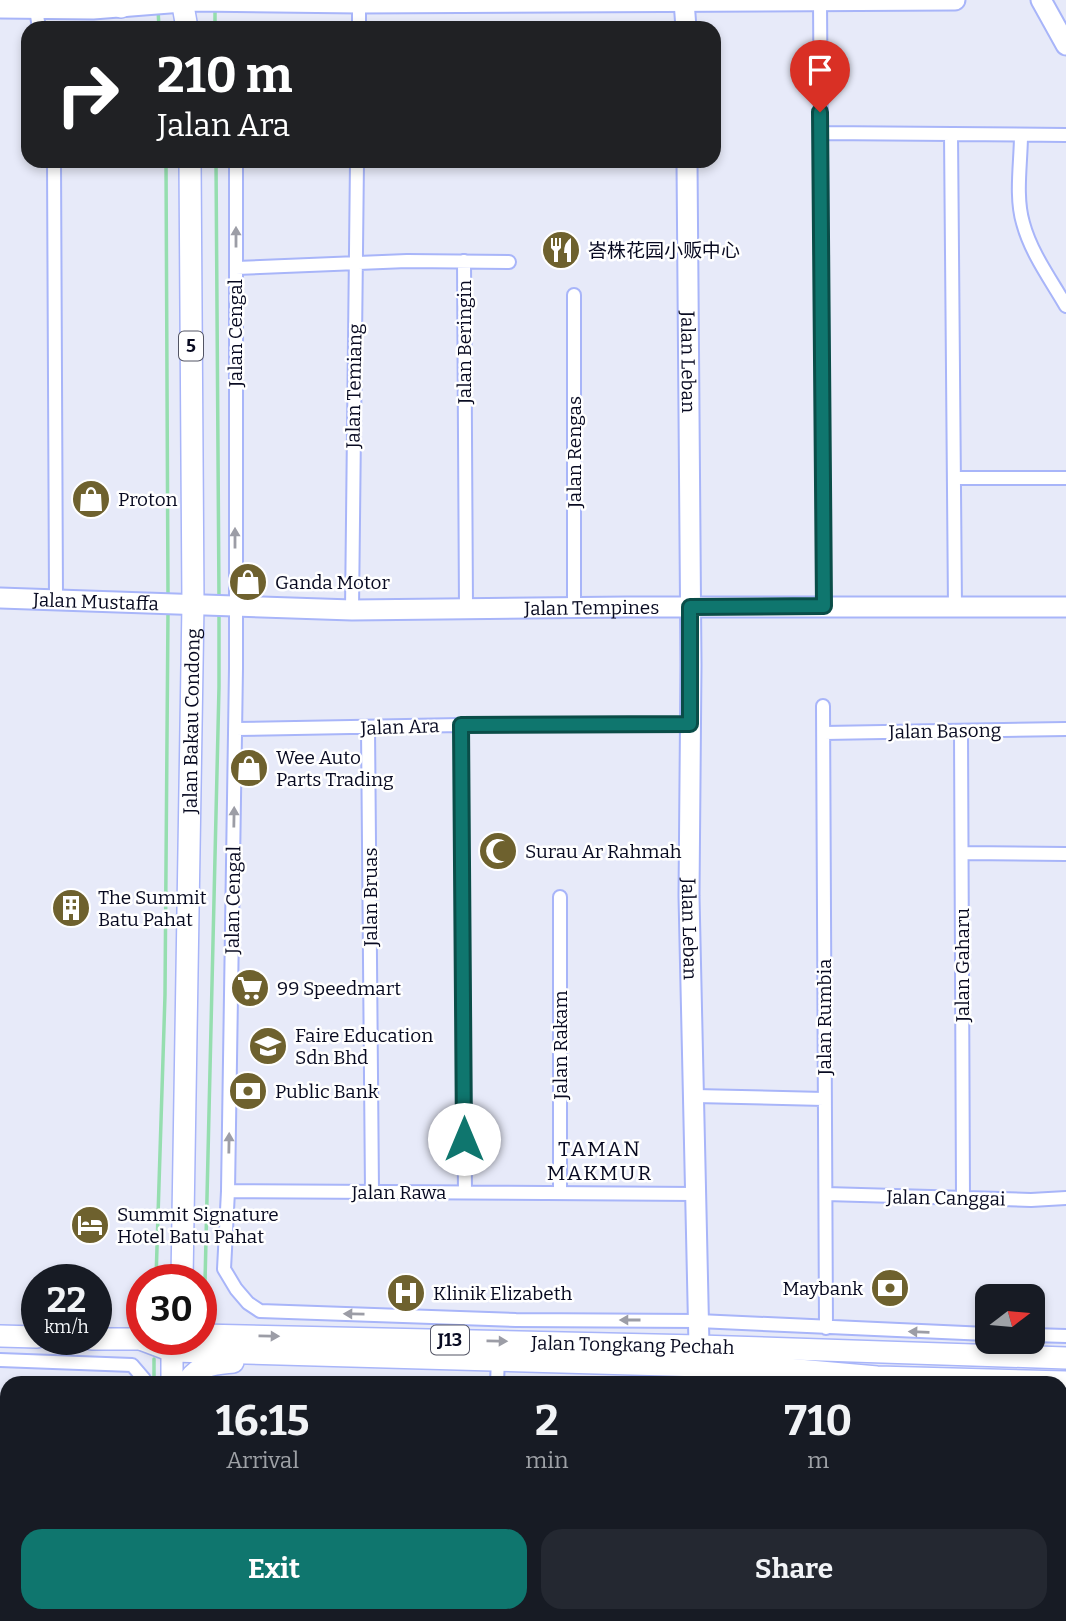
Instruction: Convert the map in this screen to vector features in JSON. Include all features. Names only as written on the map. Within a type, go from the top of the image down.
[{"type":"main road","name":"Jalan Bakau Condong","points":[[183,1264],[215,605],[190,168]]},
{"type":"main road","name":"Jalan Tongkang Pechah","points":[[217,1335],[699,1346],[1066,1359]]},
{"type":"main road","points":[[0,1336],[21,1337]]},
{"type":"main road","points":[[699,1346],[709,1357],[768,1359],[782,1368]]},
{"type":"main road","name":"Jalan Tongkang Pechah","points":[[217,1348],[311,1354],[782,1368],[845,1376]]},
{"type":"main road","points":[[822,1352],[838,1362],[869,1366],[875,1376]]},
{"type":"main road","points":[[190,1376],[195,1371],[215,1365],[290,1361],[311,1354]]},
{"type":"main road","points":[[181,1355],[183,1376]]},
{"type":"main road","points":[[880,1376],[887,1367],[923,1363],[938,1355]]},
{"type":"street","points":[[0,8],[37,19],[129,3],[192,6],[228,0],[955,0]]},
{"type":"street","points":[[1041,0],[1066,45]]},
{"type":"street","points":[[359,1],[359,21]]},
{"type":"street","points":[[684,1],[685,21]]},
{"type":"street","points":[[820,1],[824,606]]},
{"type":"street","points":[[821,133],[1066,135]]},
{"type":"street","points":[[951,134],[955,608]]},
{"type":"street","points":[[1021,135],[1022,221],[1033,247],[1066,306]]},
{"type":"street","points":[[54,168],[56,598]]},
{"type":"street","name":"Jalan Cengal","points":[[236,168],[236,268],[215,605],[235,729],[228,1191],[224,1269],[236,1289],[248,1303],[260,1311],[516,1320],[698,1321],[975,1334]]},
{"type":"street","name":"Jalan Temiang","points":[[352,610],[357,168]]},
{"type":"street","name":"Jalan Leban","points":[[687,168],[689,896],[699,1346]]},
{"type":"street","points":[[464,261],[509,262]]},
{"type":"street","name":"Jalan Beringin","points":[[236,268],[356,262],[464,261],[466,609]]},
{"type":"street","name":"Jalan Rengas","points":[[574,295],[574,608]]},
{"type":"street","points":[[955,478],[1066,478]]},
{"type":"street","name":"Jalan Mustaffa","points":[[0,598],[352,610]]},
{"type":"street","name":"Jalan Tempines","points":[[352,610],[1066,607]]},
{"type":"street","name":"Jalan Rumbia","points":[[823,706],[826,1328]]},
{"type":"street","name":"Jalan Ara","points":[[235,729],[690,724]]},
{"type":"street","points":[[461,725],[465,1192]]},
{"type":"street","name":"Jalan Bruas","points":[[368,728],[372,1192]]},
{"type":"street","name":"Jalan Basong","points":[[824,733],[1066,729]]},
{"type":"street","name":"Jalan Gaharu","points":[[961,732],[963,1198]]},
{"type":"street","points":[[962,853],[1066,854]]},
{"type":"street","name":"Jalan Rakam","points":[[560,897],[560,1193]]},
{"type":"street","points":[[695,1096],[824,1099]]},
{"type":"street","name":"Jalan Rawa","points":[[228,1191],[695,1194]]},
{"type":"street","name":"Jalan Canggai","points":[[825,1194],[1066,1198]]},
{"type":"street","points":[[1045,1335],[1066,1336]]},
{"type":"street","points":[[0,1360],[116,1363],[132,1365],[140,1376]]},
{"type":"street","points":[[497,1376],[498,1360]]},
{"type":"waterway","points":[[158,9],[159,21]]},
{"type":"waterway","points":[[215,9],[215,21]]},
{"type":"waterway","points":[[166,168],[168,596]]},
{"type":"waterway","points":[[216,168],[219,599]]},
{"type":"waterway","points":[[156,1264],[165,995],[168,611]]},
{"type":"waterway","points":[[205,1264],[219,614]]},
{"type":"waterway","points":[[154,1359],[154,1376]]},
{"type":"place","name":"峇株花园小贩中心","points":[[561,250]]},
{"type":"place","name":"Proton","points":[[91,499]]},
{"type":"place","name":"Ganda Motor","points":[[248,582]]},
{"type":"place","name":"Wee Auto Parts Trading","points":[[249,768]]},
{"type":"place","name":"Surau Ar Rahmah","points":[[498,851]]},
{"type":"place","name":"The Summit Batu Pahat","points":[[71,908]]},
{"type":"place","name":"99 Speedmart","points":[[250,988]]},
{"type":"place","name":"Faire Education Sdn Bhd","points":[[268,1046]]},
{"type":"place","name":"Public Bank","points":[[248,1091]]},
{"type":"place","name":"Summit Signature Hotel Batu Pahat","points":[[90,1225]]},
{"type":"place","name":"Maybank","points":[[890,1288]]},
{"type":"place","name":"Klinik Elizabeth","points":[[406,1293]]},
{"type":"district","name":"TAMAN MAKMUR","points":[[600,1161]]},
{"type":"route","points":[[464,1139],[461,725],[690,724],[690,607],[824,606],[820,112]]}]
